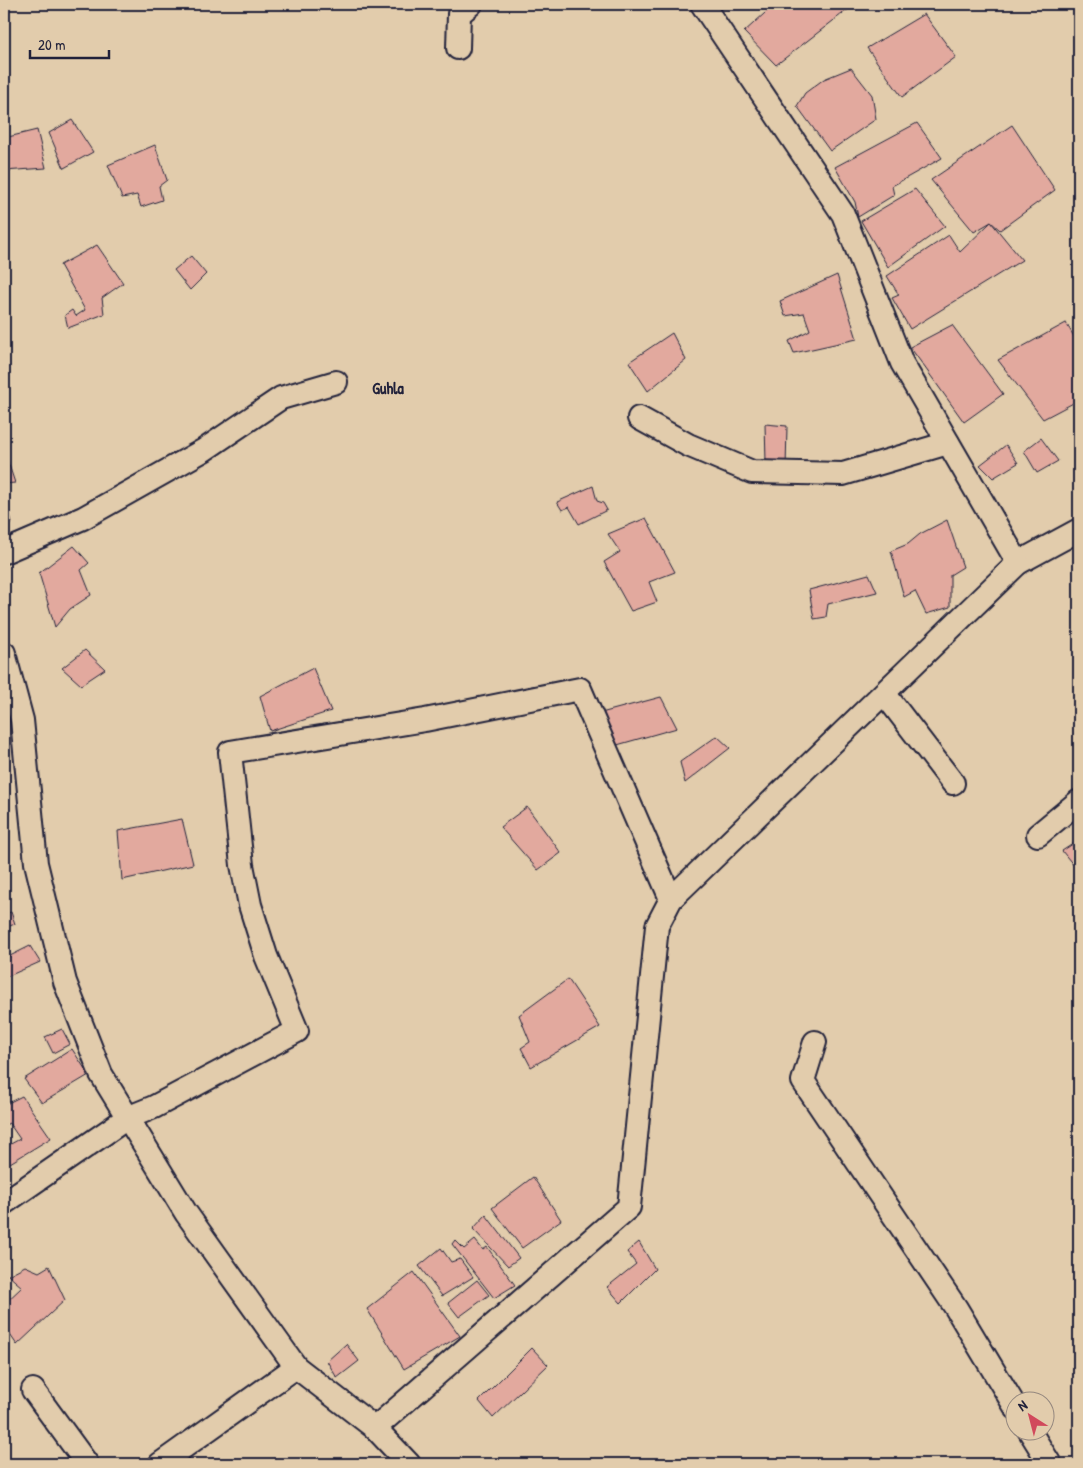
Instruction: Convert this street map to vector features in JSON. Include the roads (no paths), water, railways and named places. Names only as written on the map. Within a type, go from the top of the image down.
[{"type":"street","points":[[458,48],[459,14],[471,4]]},
{"type":"street","points":[[702,4],[842,214],[902,363],[1018,563]]},
{"type":"street","points":[[4,552],[83,518],[204,450],[281,398],[336,382]]},
{"type":"street","points":[[639,418],[688,445],[752,472],[843,474],[948,443]]},
{"type":"street","points":[[375,1428],[629,1208],[657,926],[671,899],[1018,563],[1079,530]]},
{"type":"street","points":[[4,653],[22,720],[36,863],[65,982],[101,1074],[186,1213],[296,1367],[375,1428],[409,1464]]},
{"type":"street","points":[[4,1203],[127,1118],[154,1107],[297,1031],[266,956],[250,906],[242,865],[230,752],[425,720],[580,690],[671,899]]},
{"type":"street","points":[[884,693],[953,783]]},
{"type":"street","points":[[1038,835],[1079,802]]},
{"type":"street","points":[[815,1042],[803,1081],[956,1308],[1006,1391]]},
{"type":"street","points":[[160,1464],[296,1367]]},
{"type":"street","points":[[33,1390],[86,1464]]},
{"type":"street","points":[[1035,1440],[1050,1464]]},
{"type":"district","name":"Guhla","points":[[388,388]]}]
